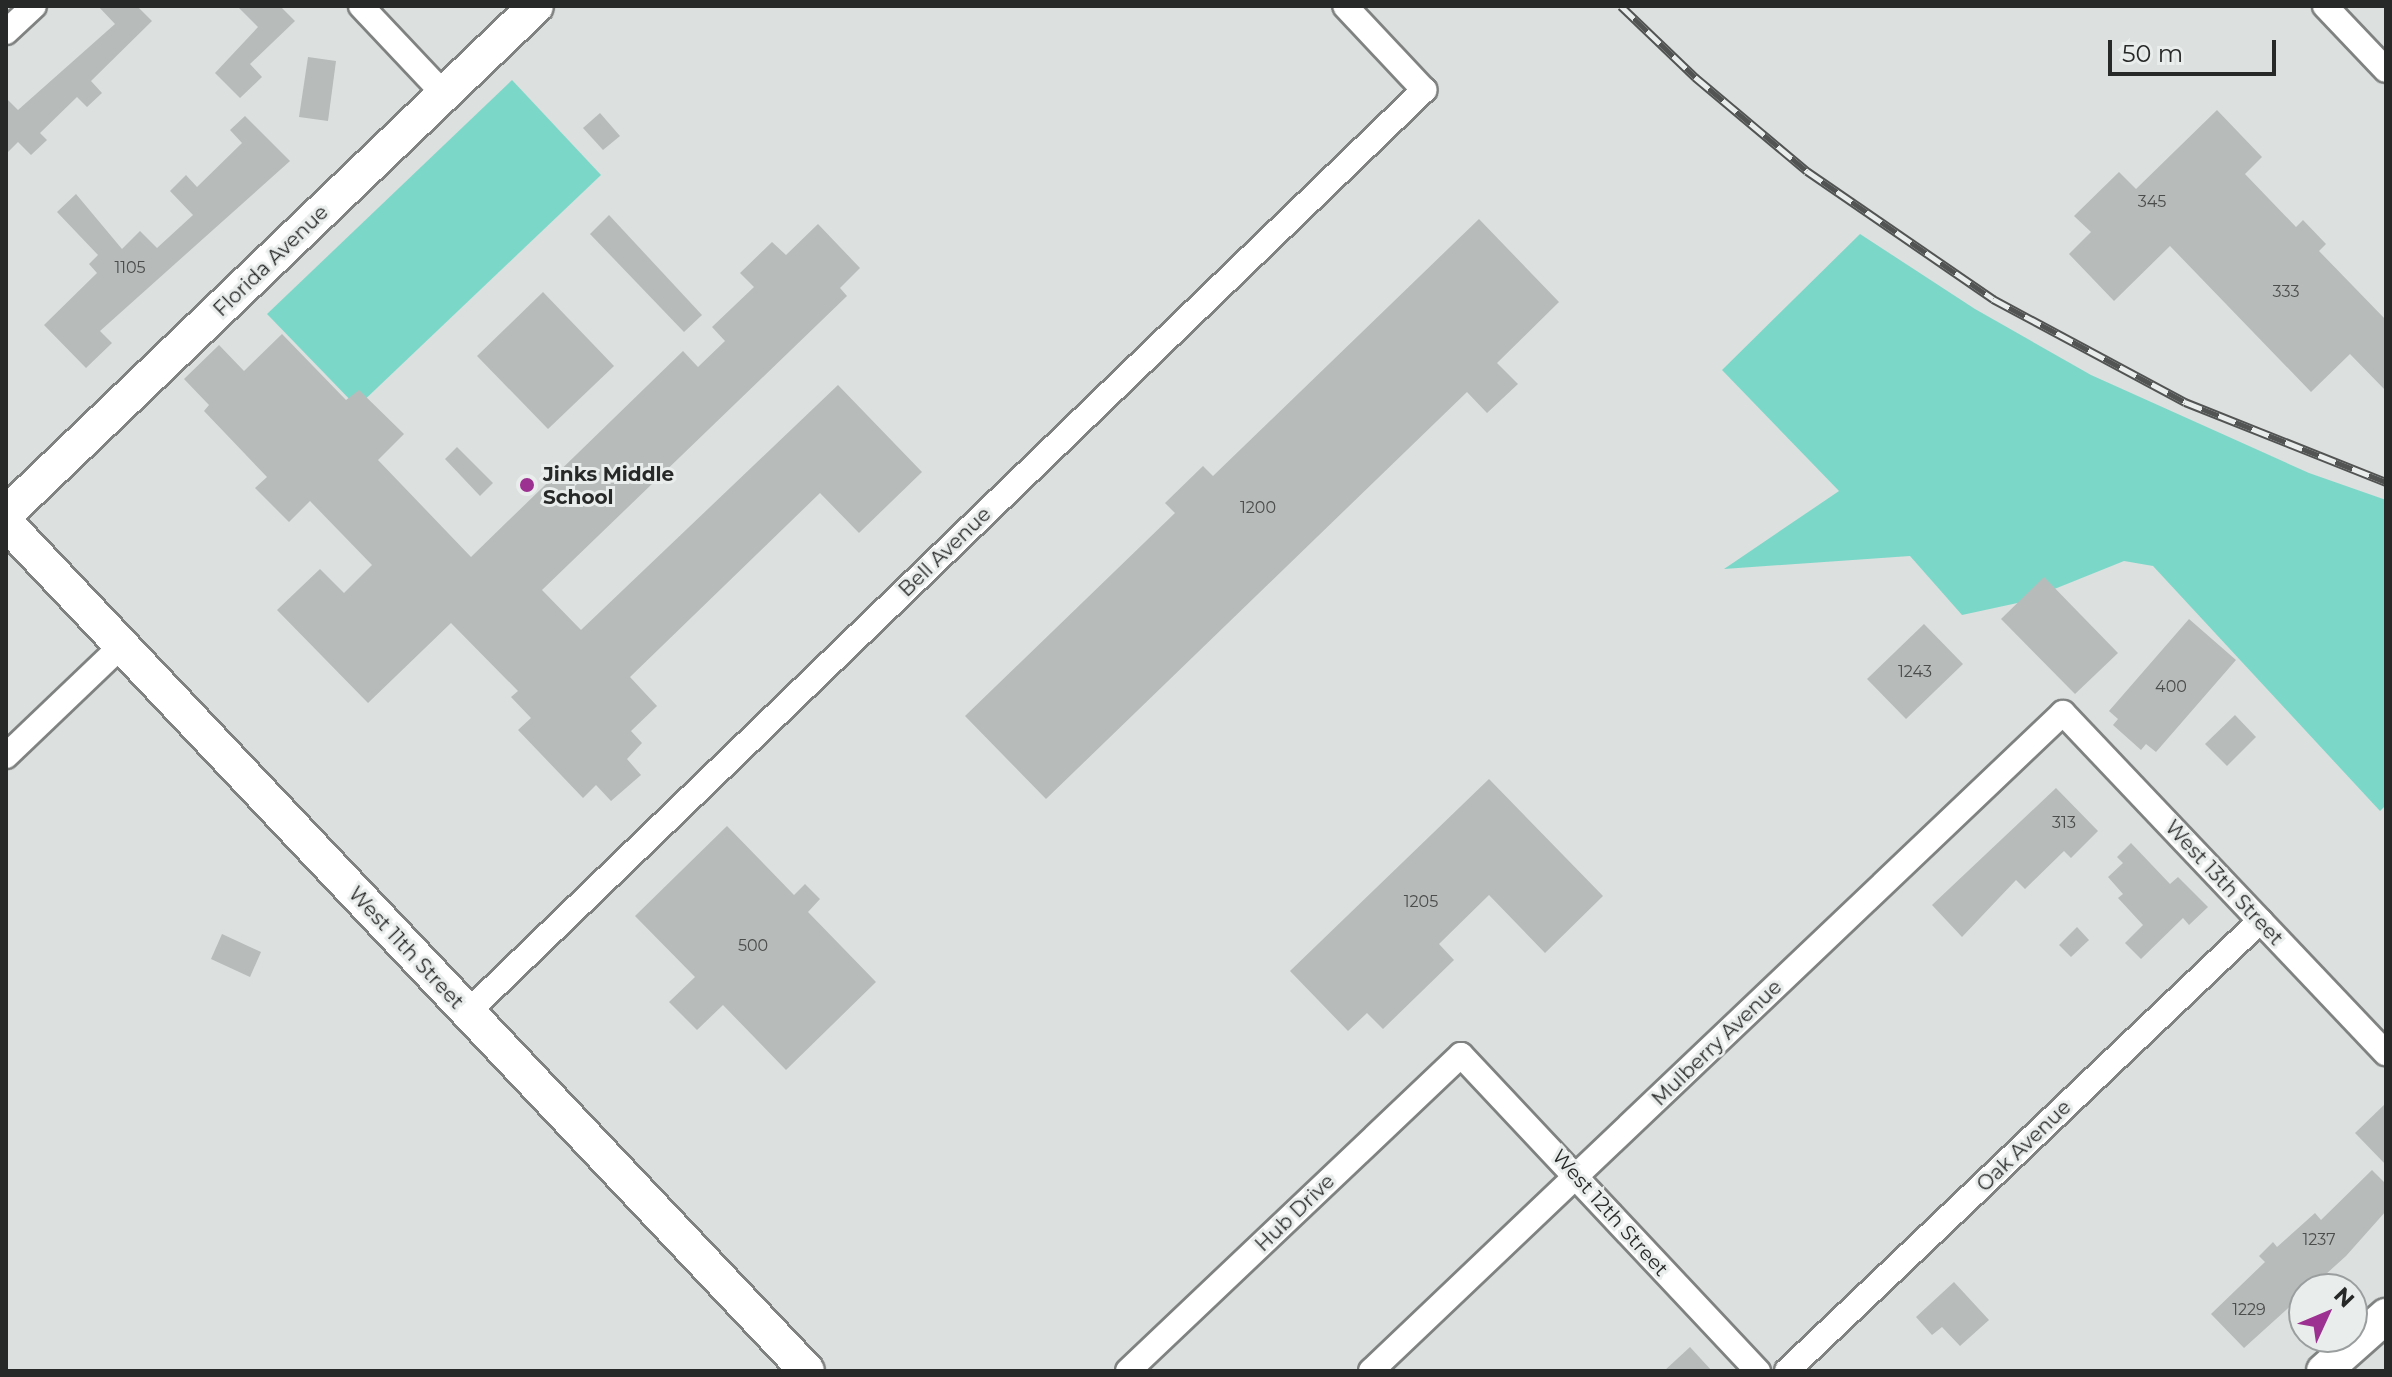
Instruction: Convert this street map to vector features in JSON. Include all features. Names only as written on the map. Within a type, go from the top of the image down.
[{"type":"main road","name":"Florida Avenue","points":[[6,514],[536,6]]},
{"type":"main road","name":"West 11th Street","points":[[6,523],[807,1371]]},
{"type":"main road","points":[[2324,1371],[2386,1316]]},
{"type":"street","points":[[6,32],[34,6]]},
{"type":"street","points":[[361,6],[444,94]]},
{"type":"street","name":"Bell Avenue","points":[[467,1013],[1424,90],[1345,6]]},
{"type":"street","points":[[2325,6],[2386,70]]},
{"type":"street","points":[[6,756],[121,646]]},
{"type":"street","name":"West 13th Street","points":[[2063,713],[2386,1053]]},
{"type":"street","name":"Mulberry Avenue","points":[[1371,1371],[2063,713]]},
{"type":"street","name":"Oak Avenue","points":[[1787,1371],[2260,921]]},
{"type":"street","name":"West 12th Street","points":[[1461,1055],[1758,1371]]},
{"type":"street","name":"Hub Drive","points":[[1128,1371],[1461,1055]]},
{"type":"green space","points":[[512,80],[601,175],[357,407],[267,314]]},
{"type":"green space","points":[[1860,234],[1975,309],[2091,375],[2309,473],[2386,500],[2386,805],[2380,811],[2153,566],[2124,561],[2022,602],[1962,615],[1910,556],[1724,569],[1839,491],[1722,370]]},
{"type":"building","points":[[98,6],[137,6],[152,21],[91,81],[102,93],[87,107],[77,97],[40,133],[47,140],[31,155],[18,142],[6,154],[6,98],[18,110],[115,24]]},
{"type":"building","points":[[237,6],[280,6],[295,21],[250,64],[262,77],[240,98],[215,73],[258,27]]},
{"type":"building","points":[[308,57],[336,61],[328,121],[299,117]]},
{"type":"building","points":[[2217,110],[2262,157],[2245,174],[2296,227],[2303,220],[2326,244],[2319,251],[2386,320],[2386,391],[2350,354],[2311,392],[2170,246],[2114,301],[2069,254],[2091,232],[2074,216],[2119,172],[2136,189]]},
{"type":"building","points":[[600,113],[620,136],[603,150],[583,128]]},
{"type":"building","points":[[245,116],[290,161],[100,331],[112,343],[86,368],[44,325],[97,273],[89,264],[98,255],[57,212],[76,194],[122,249],[140,231],[157,248],[193,215],[170,191],[186,175],[197,187],[242,143],[230,130]]},
{"type":"building","points":[[609,215],[702,315],[684,332],[590,234]]},
{"type":"building","points":[[1479,219],[1559,302],[1497,363],[1518,384],[1487,413],[1467,392],[1046,799],[965,716],[1175,513],[1165,503],[1203,466],[1213,476]]},
{"type":"building","points":[[818,224],[860,268],[840,288],[847,296],[542,590],[581,630],[838,385],[922,472],[859,533],[820,493],[630,677],[657,706],[631,731],[642,743],[627,759],[641,775],[611,801],[596,785],[583,798],[518,730],[531,718],[511,697],[518,691],[451,623],[368,703],[277,610],[320,569],[344,593],[372,565],[310,501],[289,522],[255,488],[267,477],[204,411],[209,405],[184,379],[219,345],[244,371],[282,334],[346,400],[359,390],[404,434],[378,460],[471,557],[683,351],[698,367],[725,341],[712,327],[754,287],[740,273],[772,242],[786,255]]},
{"type":"building","points":[[543,292],[614,366],[548,429],[477,356]]},
{"type":"building","points":[[457,447],[493,483],[480,496],[445,459]]},
{"type":"building","points":[[2044,577],[2118,653],[2075,694],[2001,619]]},
{"type":"building","points":[[2189,619],[2236,660],[2156,752],[2146,744],[2141,750],[2113,725],[2118,719],[2109,711]]},
{"type":"building","points":[[1924,624],[1963,664],[1906,719],[1867,679]]},
{"type":"building","points":[[2235,715],[2256,737],[2227,766],[2205,744]]},
{"type":"building","points":[[1489,779],[1603,896],[1545,953],[1489,895],[1439,944],[1454,960],[1383,1029],[1367,1013],[1348,1031],[1290,971]]},
{"type":"building","points":[[2056,788],[2098,831],[2071,858],[2064,851],[2025,889],[2016,880],[1962,937],[1932,905]]},
{"type":"building","points":[[727,826],[794,895],[805,884],[820,899],[808,912],[876,982],[786,1070],[723,1005],[697,1030],[669,1002],[695,977],[635,916]]},
{"type":"building","points":[[2131,843],[2170,884],[2178,877],[2208,907],[2189,925],[2183,918],[2141,959],[2125,943],[2143,925],[2118,898],[2123,894],[2108,877],[2123,863],[2117,857]]},
{"type":"building","points":[[2077,927],[2089,940],[2071,957],[2059,945]]},
{"type":"building","points":[[222,934],[261,952],[250,977],[211,959]]},
{"type":"building","points":[[2386,1103],[2386,1165],[2355,1133]]},
{"type":"building","points":[[2372,1170],[2386,1184],[2386,1211],[2327,1273],[2288,1273],[2288,1308],[2244,1348],[2211,1314],[2265,1262],[2259,1256],[2273,1242],[2277,1247],[2315,1213],[2321,1220]]},
{"type":"building","points":[[1954,1282],[1989,1320],[1960,1346],[1942,1327],[1932,1335],[1916,1317]]},
{"type":"building","points":[[1690,1347],[1712,1371],[1664,1371]]},
{"type":"railway","points":[[1621,6],[1695,77],[1807,171],[1993,299],[2185,402],[2386,482]]},
{"type":"place","name":"Jinks Middle School","points":[[527,485]]}]
